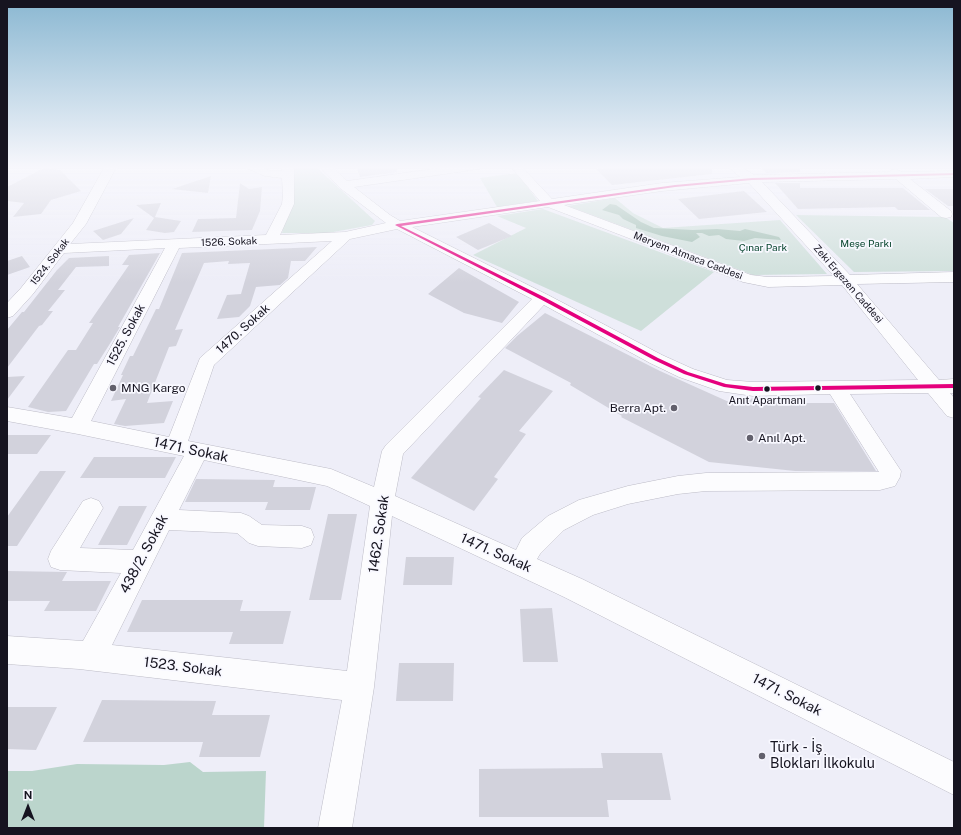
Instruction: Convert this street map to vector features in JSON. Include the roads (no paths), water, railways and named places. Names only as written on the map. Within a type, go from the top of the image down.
[{"type":"street","name":"1524. Sokak","points":[[7,313],[27,291],[80,224],[90,205]]},
{"type":"street","points":[[270,240],[288,205]]},
{"type":"street","points":[[369,205],[385,218],[397,225],[542,298],[656,359],[686,373],[726,386],[759,389],[954,386]]},
{"type":"street","name":"1526. Sokak","points":[[60,249],[345,236],[397,225],[529,205]]},
{"type":"street","name":"Meryem Atmaca Caddesi","points":[[555,205],[748,279],[768,282],[954,277]]},
{"type":"street","name":"Zeki Ergezen Caddesi","points":[[776,205],[845,279],[916,363],[954,411]]},
{"type":"street","points":[[935,205],[946,214]]},
{"type":"street","name":"1470. Sokak","points":[[187,449],[206,362],[345,236]]},
{"type":"street","name":"1525. Sokak","points":[[78,426],[174,244]]},
{"type":"street","name":"1462. Sokak","points":[[335,828],[359,687],[382,502],[393,451],[542,298]]},
{"type":"street","points":[[521,564],[531,546],[543,534],[561,520],[587,507],[641,492],[678,485],[706,482],[887,480],[890,477],[890,471],[836,388]]},
{"type":"street","name":"1471. Sokak","points":[[7,414],[78,426],[331,478],[573,588],[954,779]]},
{"type":"street","name":"438/2. Sokak","points":[[91,656],[162,520],[187,449]]},
{"type":"street","points":[[91,508],[60,559],[140,562]]},
{"type":"street","points":[[162,520],[241,523],[258,535],[302,537]]},
{"type":"street","name":"1523. Sokak","points":[[7,650],[91,656],[359,687]]},
{"type":"place","name":"MNG Kargo","points":[[113,388]]},
{"type":"place","name":"Anıt Apartmanı","points":[[767,389]]},
{"type":"place","name":"Berra Apt.","points":[[674,408]]},
{"type":"place","name":"Anıl Apt.","points":[[750,438]]},
{"type":"place","name":"Türk - İş Blokları İlkokulu","points":[[762,756]]},
{"type":"park label","name":"Meşe Parkı","points":[[866,244]]},
{"type":"park label","name":"Çınar Park","points":[[763,248]]}]
